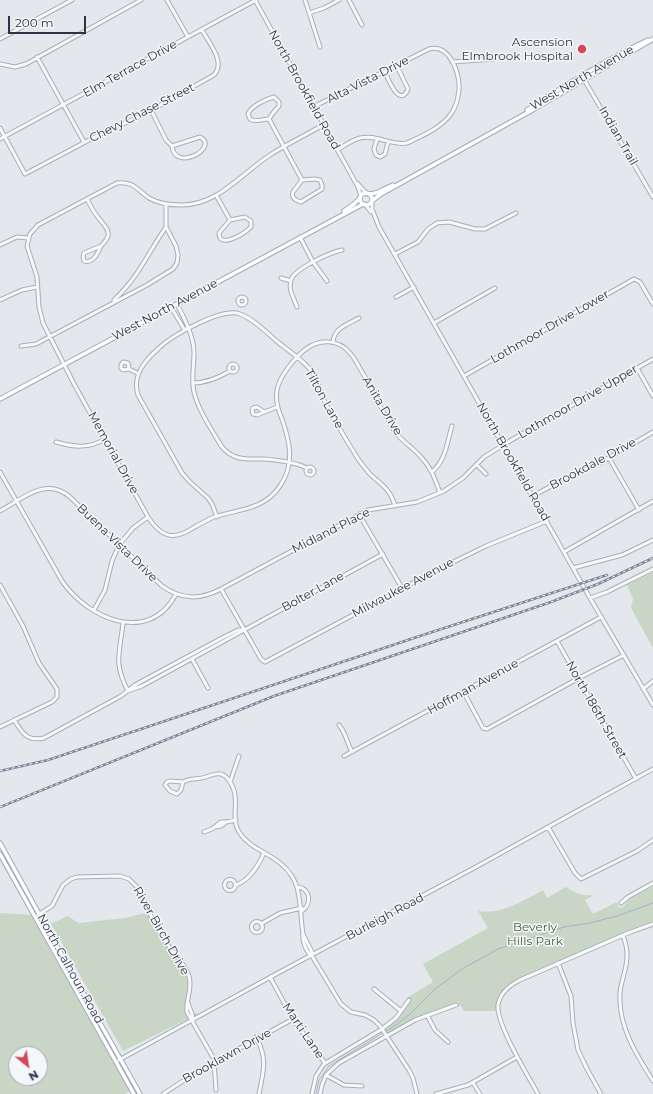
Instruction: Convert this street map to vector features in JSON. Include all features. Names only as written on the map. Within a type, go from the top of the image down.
[{"type":"main road","name":"West North Avenue","points":[[0,399],[330,221],[372,201],[378,195],[513,120],[549,96],[583,78],[619,54],[653,38]]},
{"type":"main road","name":"West North Avenue","points":[[330,221],[352,206],[364,194],[374,194],[406,180]]},
{"type":"main road","points":[[368,194],[372,196],[372,201]]},
{"type":"main road","points":[[360,197],[364,204]]},
{"type":"main road","name":"North Calhoun Road","points":[[0,843],[140,1094]]},
{"type":"main road","name":"North Calhoun Road","points":[[0,854],[134,1094]]},
{"type":"street","points":[[0,39],[72,0]]},
{"type":"street","points":[[0,64],[10,67],[19,66],[141,0]]},
{"type":"street","points":[[167,0],[188,37]]},
{"type":"street","name":"Elm Terrace Drive","points":[[0,139],[255,0]]},
{"type":"street","name":"North Brookfield Road","points":[[255,0],[359,190],[360,197]]},
{"type":"street","points":[[305,0],[320,47]]},
{"type":"street","points":[[309,13],[324,8],[339,0]]},
{"type":"street","points":[[349,0],[362,25]]},
{"type":"street","name":"Chevy Chase Street","points":[[5,136],[25,174],[84,142],[137,118],[208,80],[217,72],[219,66],[218,60],[202,30]]},
{"type":"street","name":"Alta Vista Drive","points":[[313,107],[423,52],[435,48],[440,48],[445,52],[452,62]]},
{"type":"street","points":[[37,57],[84,142]]},
{"type":"street","points":[[337,150],[360,138],[369,137],[388,142],[402,144],[407,143],[436,128],[448,118],[456,106],[459,89],[458,80],[452,62],[494,59]]},
{"type":"street","points":[[385,72],[395,92],[399,95],[403,95],[408,89],[397,66]]},
{"type":"street","name":"Indian Trail","points":[[583,78],[653,197]]},
{"type":"street","points":[[274,98],[280,102],[280,106],[269,119],[253,121],[249,118],[248,112],[257,105],[274,98]]},
{"type":"street","points":[[151,110],[166,140],[172,146],[172,150],[176,156],[185,158],[203,150],[206,144],[204,139],[200,137],[172,146]]},
{"type":"street","points":[[269,119],[302,180]]},
{"type":"street","points":[[0,245],[17,237],[28,238],[32,230],[38,225],[110,186],[123,183],[132,185],[150,198],[166,204],[187,205],[199,202],[237,182],[260,161],[323,125]]},
{"type":"street","points":[[0,128],[5,136]]},
{"type":"street","points":[[377,139],[374,152],[380,157],[384,154],[388,142]]},
{"type":"street","name":"North Brookfield Road","points":[[353,179],[368,194]]},
{"type":"street","points":[[302,180],[320,180],[322,189],[301,202],[296,200],[292,194],[302,180]]},
{"type":"street","points":[[216,194],[230,220]]},
{"type":"street","points":[[87,199],[108,230],[108,236],[91,261],[84,261],[84,253],[101,246]]},
{"type":"street","name":"North Brookfield Road","points":[[372,201],[371,206],[375,218]]},
{"type":"street","points":[[21,346],[32,345],[50,337],[166,274],[175,266],[178,259],[178,251],[166,227],[166,204]]},
{"type":"street","name":"North Brookfield Road","points":[[364,204],[375,218],[590,598],[653,705]]},
{"type":"street","points":[[395,254],[418,242],[428,229],[437,223],[449,222],[475,229],[485,229],[516,213]]},
{"type":"street","points":[[245,217],[251,220],[251,227],[230,240],[223,241],[219,237],[218,233],[230,220],[245,217]]},
{"type":"street","points":[[112,303],[138,273],[166,227]]},
{"type":"street","points":[[300,237],[327,281]]},
{"type":"street","name":"Memorial Drive","points":[[28,238],[27,248],[36,269],[42,318],[50,337],[148,517],[158,531],[169,535],[182,534],[202,522],[217,517]]},
{"type":"street","points":[[297,307],[290,289],[290,281],[295,273],[333,252],[342,250]]},
{"type":"street","points":[[281,278],[290,281]]},
{"type":"street","name":"Lothmoor Drive Lower","points":[[464,376],[628,282],[636,279],[641,284],[653,304]]},
{"type":"street","points":[[396,297],[414,287]]},
{"type":"street","points":[[0,300],[22,290],[38,288]]},
{"type":"street","points":[[434,323],[495,288]]},
{"type":"street","points":[[177,304],[187,322],[194,350],[192,375],[197,403],[219,442],[228,453],[241,459],[270,460],[290,463],[307,468]]},
{"type":"street","points":[[240,305],[238,313],[228,313],[216,316],[188,330],[160,347],[147,359],[138,373],[136,390],[182,473],[208,498],[217,517],[251,508],[271,497],[284,480],[290,463],[290,454],[289,440],[277,407],[276,395],[279,382],[297,357],[307,348],[316,343],[333,342],[336,332],[359,318]]},
{"type":"street","points":[[171,308],[184,329],[188,330]]},
{"type":"street","name":"Tilton Lane","points":[[238,313],[251,321],[307,366],[314,375],[323,398],[356,455],[368,472],[388,490],[393,498],[395,506]]},
{"type":"street","name":"Anita Drive","points":[[333,342],[345,348],[353,357],[396,433],[420,455],[432,472],[440,493]]},
{"type":"street","name":"Lothmoor Drive Upper","points":[[503,445],[653,359]]},
{"type":"street","points":[[637,368],[653,396]]},
{"type":"street","points":[[129,369],[138,373]]},
{"type":"street","points":[[193,384],[214,379],[230,371]]},
{"type":"street","points":[[264,412],[277,407]]},
{"type":"street","points":[[432,472],[439,465],[444,455],[452,426]]},
{"type":"street","name":"Brookdale Drive","points":[[533,496],[562,480],[609,458],[653,432]]},
{"type":"street","points":[[56,442],[68,446],[82,447],[105,439]]},
{"type":"street","name":"Midland Place","points":[[221,589],[359,514],[371,509],[417,502],[440,493],[463,478],[484,457],[503,445]]},
{"type":"street","points":[[609,458],[639,510]]},
{"type":"street","points":[[477,465],[486,474]]},
{"type":"street","points":[[0,472],[66,587],[80,601],[104,616],[123,623],[140,622],[153,618],[165,610],[176,594]]},
{"type":"street","name":"Buena Vista Drive","points":[[0,511],[42,489],[51,488],[60,490],[70,497],[158,583],[176,594],[187,597],[200,597],[221,589]]},
{"type":"street","points":[[564,552],[653,501]]},
{"type":"street","points":[[359,514],[402,588]]},
{"type":"street","points":[[94,610],[105,590],[112,561],[119,545],[133,528],[148,517]]},
{"type":"street","name":"Milwaukee Avenue","points":[[244,630],[263,661],[268,661],[402,588],[465,556],[547,521]]},
{"type":"street","points":[[573,568],[622,555],[653,540]]},
{"type":"street","name":"Bolter Lane","points":[[128,691],[142,686],[238,635],[244,630],[383,554]]},
{"type":"street","points":[[590,598],[607,592],[653,569]]},
{"type":"street","points":[[0,585],[23,626],[39,663],[58,692],[57,697],[54,700],[0,726]]},
{"type":"street","points":[[221,589],[244,630]]},
{"type":"street","name":"Hoffman Avenue","points":[[344,756],[601,617]]},
{"type":"street","points":[[123,623],[118,661],[120,674],[128,691]]},
{"type":"street","name":"Bolter Lane","points":[[14,720],[24,735],[33,739],[41,739],[83,718],[128,691],[135,685],[190,655],[238,630],[244,630]]},
{"type":"street","name":"North 186th Street","points":[[557,641],[636,779]]},
{"type":"street","points":[[190,655],[208,688]]},
{"type":"street","points":[[463,692],[485,729],[624,655]]},
{"type":"street","points":[[643,688],[653,681]]},
{"type":"street","points":[[339,725],[345,733],[347,744],[352,752]]},
{"type":"street","points":[[230,782],[239,756]]},
{"type":"street","name":"Burleigh Road","points":[[116,1062],[653,769]]},
{"type":"street","points":[[183,782],[170,781],[165,785],[170,792],[176,794],[181,790],[183,782],[188,778],[205,778],[213,774],[217,774],[226,777],[230,782],[236,797],[237,828],[243,837],[254,847],[273,858],[284,868],[297,887],[302,909],[302,937],[305,946],[343,1007],[351,1012],[370,1017],[384,1033],[409,1070],[413,1078],[417,1094]]},
{"type":"street","points":[[204,832],[215,827],[219,822],[236,820]]},
{"type":"street","points":[[548,827],[579,879],[637,851],[653,840]]},
{"type":"street","points":[[236,884],[242,882],[253,872],[264,853]]},
{"type":"street","name":"River Birch Drive","points":[[34,916],[52,906],[61,887],[71,879],[114,876],[129,879],[138,888],[161,935],[188,973],[190,986],[186,1008],[187,1012],[214,1062]]},
{"type":"street","points":[[621,903],[628,897],[653,883]]},
{"type":"street","points":[[261,924],[280,913],[302,909],[308,905],[308,894],[304,888],[297,887]]},
{"type":"street","points":[[538,1094],[517,1057],[500,1017],[498,1007],[500,999],[505,991],[512,985],[546,968],[623,935],[653,924]]},
{"type":"street","points":[[623,935],[628,954],[620,993],[621,1012],[625,1029],[630,1040],[653,1081]]},
{"type":"street","points":[[558,963],[571,996],[573,1023],[578,1050],[601,1094]]},
{"type":"street","name":"Marti Lane","points":[[270,977],[293,1019],[326,1063]]},
{"type":"street","points":[[374,989],[401,1011]]},
{"type":"street","points":[[320,1094],[326,1075],[339,1063],[384,1033],[409,1000]]},
{"type":"street","points":[[312,1094],[316,1076],[326,1063],[384,1033],[456,1005]]},
{"type":"street","points":[[427,1015],[435,1030],[448,1042]]},
{"type":"street","name":"Brooklawn Drive","points":[[163,1094],[187,1077],[293,1019]]},
{"type":"street","points":[[257,1039],[264,1063],[264,1072],[259,1094]]},
{"type":"street","points":[[436,1094],[463,1088],[517,1057]]},
{"type":"street","points":[[214,1062],[216,1090]]},
{"type":"street","points":[[326,1075],[344,1085],[362,1086]]},
{"type":"street","points":[[473,1083],[480,1094]]},
{"type":"green space","points":[[653,572],[653,648],[631,608],[633,599],[627,585]]},
{"type":"green space","name":"Beverly Hills Park","points":[[653,886],[653,923],[514,982],[507,987],[502,994],[498,1002],[497,1011],[464,1011],[461,1006],[459,1006],[458,1002],[418,1017],[388,1034],[385,1030],[396,1020],[411,1000],[408,997],[433,982],[423,964],[488,928],[478,911],[487,912],[503,909],[520,903],[543,890],[547,898],[566,887],[580,894],[594,895],[585,900],[593,914],[617,902],[618,907],[622,908],[630,899]]},
{"type":"green space","points":[[150,912],[166,940],[188,969],[192,986],[190,1001],[193,1012],[198,1014],[123,1051],[51,924],[67,916],[79,923],[125,918]]},
{"type":"green space","points":[[0,913],[31,915],[130,1091],[125,1094],[0,1094]]},
{"type":"waterway","points":[[316,1094],[319,1080],[329,1066],[396,1025],[411,1013],[435,989],[462,969],[498,949],[564,927],[590,923],[617,916],[653,903]]},
{"type":"railway","points":[[0,807],[274,696],[551,602],[598,584],[653,558]]},
{"type":"railway","points":[[0,771],[48,760],[607,575]]},
{"type":"place","name":"Ascension Elmbrook Hospital","points":[[582,49]]}]
